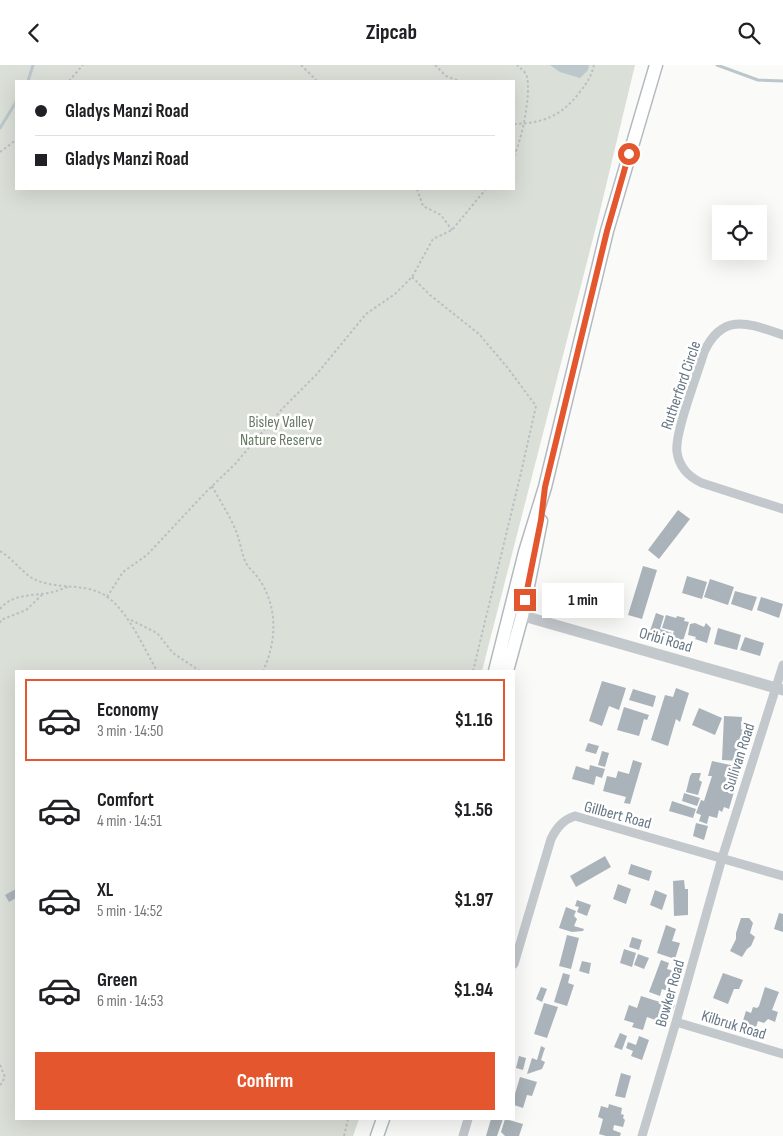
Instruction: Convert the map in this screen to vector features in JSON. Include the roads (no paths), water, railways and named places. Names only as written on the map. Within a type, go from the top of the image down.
[{"type":"main road","points":[[507,670],[525,552],[545,487],[607,231],[656,65]]},
{"type":"main road","points":[[496,670],[516,614]]},
{"type":"main road","points":[[377,1136],[383,1120]]},
{"type":"street","name":"Rutherford Circle","points":[[783,335],[742,323],[726,327],[712,339],[702,361],[678,435],[676,450],[679,461],[692,478],[702,483],[783,509]]},
{"type":"street","name":"Oribi Road","points":[[516,614],[779,689]]},
{"type":"street","name":"Sullivan Road","points":[[722,857],[779,689],[783,665]]},
{"type":"street","name":"Gillbert Road","points":[[515,961],[549,845],[556,830],[567,819],[575,817],[722,857],[783,876]]},
{"type":"street","name":"Bowker Road","points":[[642,1136],[722,857]]},
{"type":"street","name":"Kilbruk Road","points":[[676,1022],[783,1054]]},
{"type":"street","points":[[463,1136],[468,1120]]},
{"type":"waterway","points":[[28,80],[33,65]]},
{"type":"waterway","points":[[717,65],[758,80],[783,81]]},
{"type":"waterway","points":[[0,128],[15,104]]},
{"type":"park label","name":"Bisley Valley Nature Reserve","points":[[281,430]]}]
